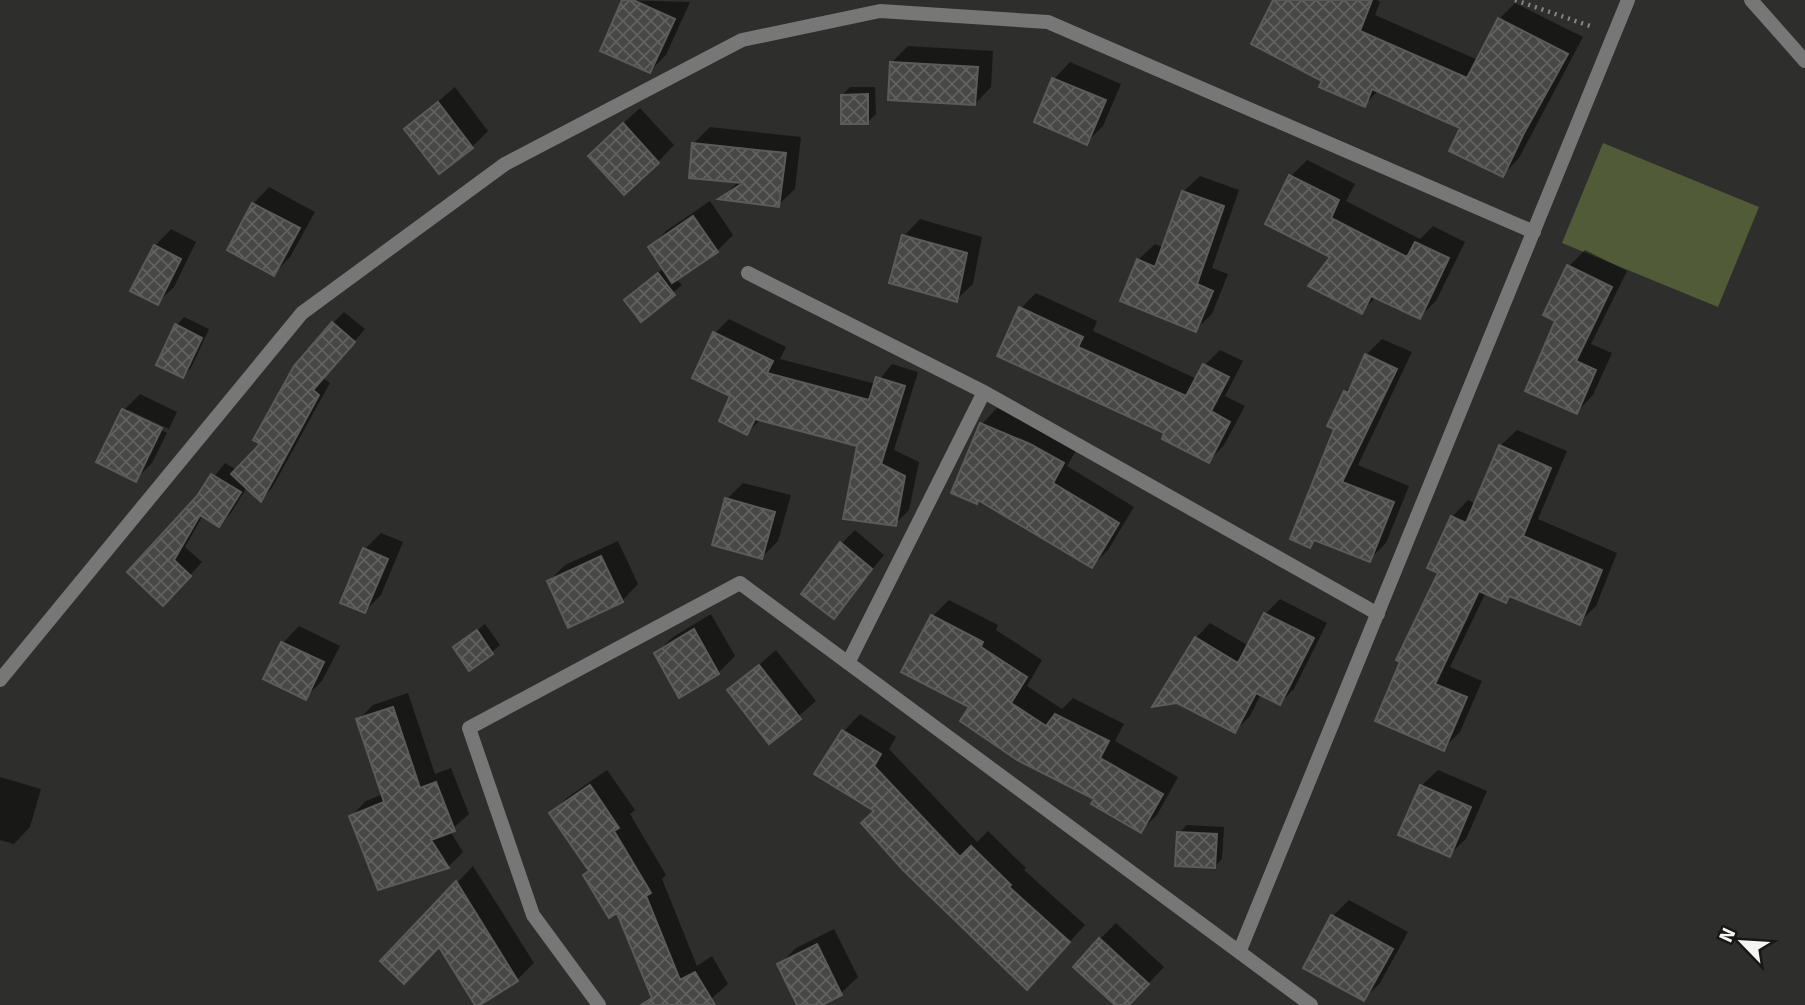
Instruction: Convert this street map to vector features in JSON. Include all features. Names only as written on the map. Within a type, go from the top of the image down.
[{"type":"street","points":[[1240,950],[1628,0]]},
{"type":"street","points":[[1751,0],[1805,61]]},
{"type":"street","points":[[0,680],[302,313],[505,164],[742,40],[880,11],[1048,22],[1534,232]]},
{"type":"street","points":[[748,273],[984,392],[1378,614]]},
{"type":"street","points":[[848,663],[984,392]]},
{"type":"street","points":[[599,1005],[533,915],[469,728],[740,583],[1311,1005]]},
{"type":"path","points":[[1515,0],[1614,34]]},
{"type":"green space","points":[[1603,143],[1759,207],[1718,307],[1562,243]]},
{"type":"building","points":[[622,0],[633,0],[675,19],[650,73],[600,51]]},
{"type":"building","points":[[1273,0],[1372,0],[1360,31],[1467,78],[1498,18],[1568,54],[1503,177],[1449,151],[1460,128],[1372,89],[1365,107],[1319,87],[1322,81],[1251,44]]},
{"type":"building","points":[[890,62],[978,67],[975,105],[888,100]]},
{"type":"building","points":[[1052,78],[1106,100],[1087,145],[1034,122]]},
{"type":"building","points":[[868,94],[868,124],[841,124],[841,95]]},
{"type":"building","points":[[438,102],[473,148],[439,174],[404,129]]},
{"type":"building","points":[[623,123],[659,163],[624,195],[588,156]]},
{"type":"building","points":[[692,143],[786,153],[779,207],[718,199],[743,183],[689,178]]},
{"type":"building","points":[[1289,175],[1339,200],[1331,218],[1407,257],[1415,242],[1449,258],[1420,319],[1371,296],[1362,314],[1308,286],[1330,257],[1265,224]]},
{"type":"building","points":[[1182,191],[1224,206],[1197,284],[1213,291],[1196,332],[1120,301],[1137,259],[1155,267]]},
{"type":"building","points":[[252,203],[300,228],[274,276],[227,250]]},
{"type":"building","points":[[693,216],[718,252],[672,283],[648,247]]},
{"type":"building","points":[[902,235],[967,253],[957,302],[889,283]]},
{"type":"building","points":[[154,245],[181,259],[158,305],[130,291]]},
{"type":"building","points":[[1567,265],[1612,287],[1576,361],[1596,370],[1577,414],[1525,391],[1555,321],[1543,315]]},
{"type":"building","points":[[658,273],[675,295],[641,322],[624,300]]},
{"type":"building","points":[[1019,307],[1083,337],[1078,347],[1186,396],[1203,364],[1229,377],[1211,411],[1230,422],[1209,463],[1162,439],[1164,433],[997,356]]},
{"type":"building","points":[[332,322],[355,342],[313,390],[319,395],[261,502],[231,474],[260,444],[253,440],[294,366]]},
{"type":"building","points":[[175,324],[202,338],[183,378],[156,365]]},
{"type":"building","points":[[713,332],[773,361],[767,373],[869,400],[876,377],[905,386],[881,464],[905,476],[896,526],[843,519],[857,446],[755,419],[747,435],[719,421],[730,396],[692,378]]},
{"type":"building","points":[[1365,354],[1397,369],[1342,482],[1394,502],[1370,562],[1314,540],[1310,548],[1290,539],[1334,429],[1327,426],[1344,391],[1348,393]]},
{"type":"building","points":[[122,409],[162,428],[136,482],[96,462]]},
{"type":"building","points":[[980,423],[1030,444],[1064,463],[1053,483],[1119,523],[1092,568],[978,500],[977,504],[951,493]]},
{"type":"building","points":[[1499,445],[1551,468],[1523,536],[1602,570],[1580,625],[1509,596],[1506,603],[1479,591],[1435,684],[1467,697],[1444,751],[1375,721],[1400,662],[1396,660],[1438,573],[1427,568],[1451,516],[1466,523]]},
{"type":"building","points":[[211,474],[241,492],[219,527],[200,515],[174,560],[191,576],[163,606],[127,572],[197,496]]},
{"type":"building","points":[[725,498],[775,512],[762,559],[712,545]]},
{"type":"building","points":[[840,542],[872,569],[834,619],[801,594]]},
{"type":"building","points":[[363,548],[388,559],[365,613],[340,603]]},
{"type":"building","points":[[601,556],[623,602],[568,628],[547,581]]},
{"type":"building","points":[[1264,613],[1314,638],[1280,705],[1256,693],[1235,733],[1177,703],[1152,707],[1195,637],[1238,663]]},
{"type":"building","points":[[931,615],[983,642],[981,647],[1027,677],[1011,703],[1046,726],[1055,714],[1109,741],[1100,758],[1163,794],[1141,833],[1091,804],[1094,799],[1017,760],[960,721],[969,707],[901,672]]},
{"type":"building","points":[[694,629],[719,674],[679,698],[654,653]]},
{"type":"building","points":[[477,630],[493,654],[469,671],[453,647]]},
{"type":"building","points":[[281,642],[324,662],[306,700],[263,679]]},
{"type":"building","points":[[759,665],[801,719],[769,744],[727,690]]},
{"type":"building","points":[[393,707],[420,788],[436,782],[455,831],[431,840],[449,868],[378,890],[349,816],[384,802],[356,719]]},
{"type":"building","points":[[842,730],[881,754],[874,766],[960,857],[971,846],[1011,885],[1009,887],[1070,942],[1027,990],[903,870],[861,823],[874,811],[814,774]]},
{"type":"building","points":[[590,785],[619,828],[614,831],[651,893],[646,896],[680,980],[695,972],[715,1005],[641,1005],[652,998],[617,913],[609,918],[583,875],[589,871],[549,813]]},
{"type":"building","points":[[1420,785],[1471,807],[1450,857],[1398,835]]},
{"type":"building","points":[[1177,832],[1217,834],[1215,868],[1175,866]]},
{"type":"building","points":[[456,881],[518,981],[480,1005],[475,1005],[439,947],[404,984],[380,961]]},
{"type":"building","points":[[1331,915],[1393,949],[1364,1001],[1303,968]]},
{"type":"building","points":[[1099,938],[1149,984],[1129,1005],[1115,1005],[1073,967]]},
{"type":"building","points":[[817,944],[842,995],[822,1005],[797,1005],[777,964]]}]
